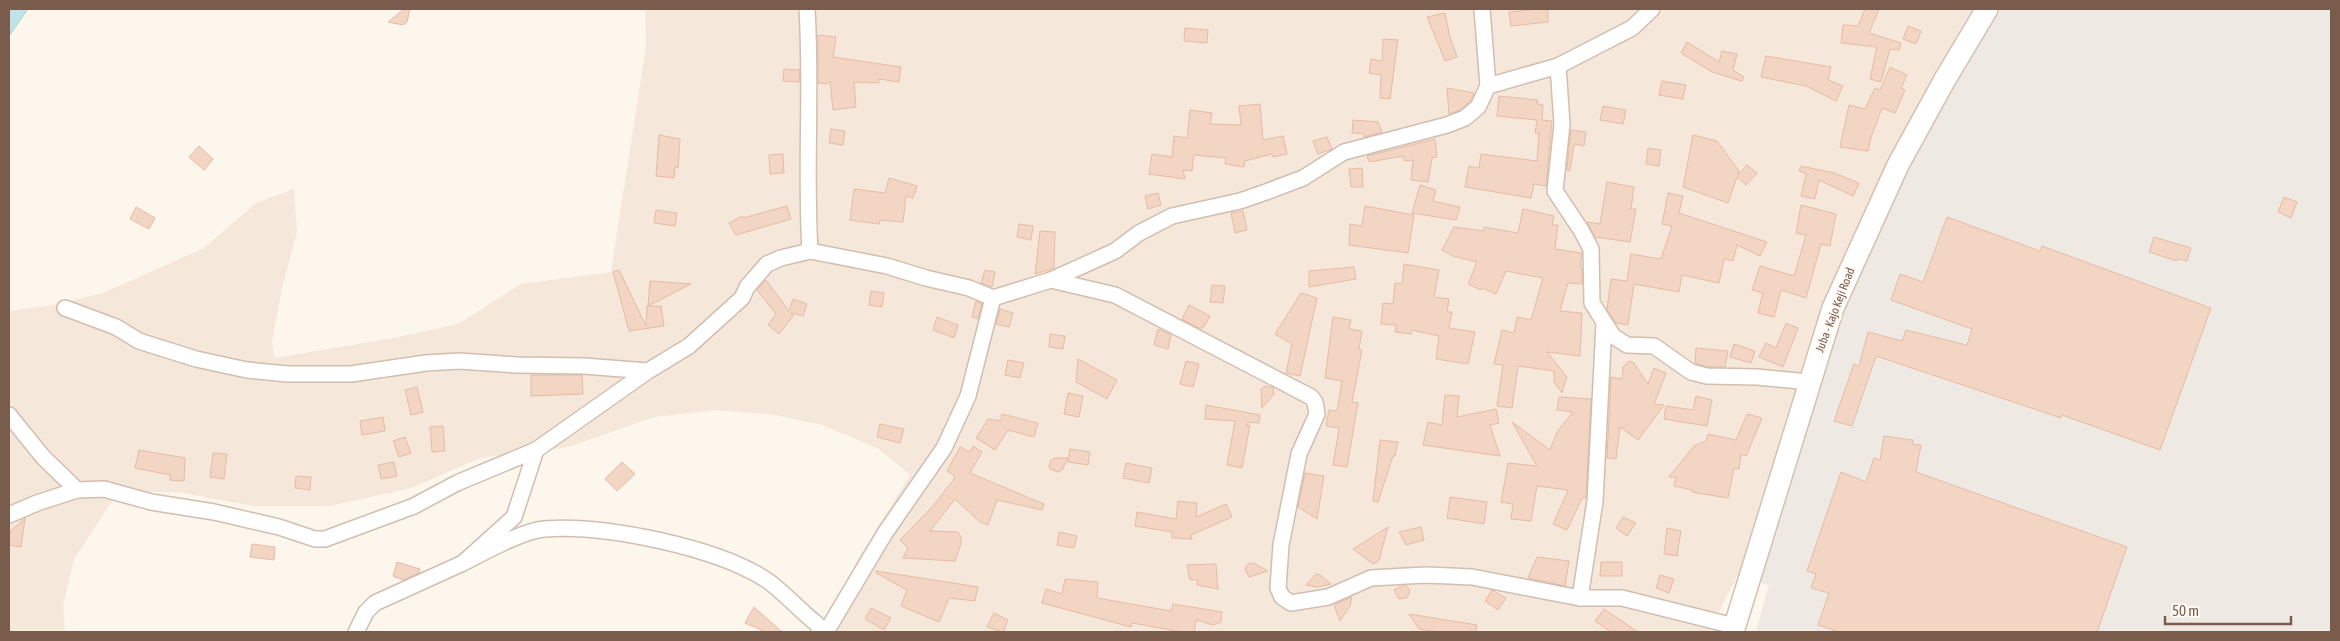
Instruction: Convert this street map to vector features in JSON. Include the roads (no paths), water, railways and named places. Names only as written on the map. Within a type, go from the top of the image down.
[{"type":"main road","name":"Juba - Kajo Keji Road","points":[[1734,629],[1833,308],[1898,165],[1944,81],[1987,9]]},
{"type":"street","points":[[807,9],[810,165],[808,216],[810,251]]},
{"type":"street","points":[[9,515],[37,503],[77,490],[104,490],[151,502],[214,512],[280,527],[315,539],[325,539],[414,506],[457,483],[536,450],[648,371],[689,346],[742,298],[747,287],[767,264],[781,258],[810,251],[887,266],[969,288],[994,298],[1051,280],[1115,251],[1139,233],[1172,216],[1240,201],[1303,178],[1344,152],[1447,125],[1466,118],[1478,107],[1488,86],[1482,9]]},
{"type":"street","points":[[1488,86],[1558,66],[1632,28],[1652,9]]},
{"type":"street","points":[[1558,66],[1562,124],[1555,191],[1582,230],[1591,249],[1592,303],[1613,336],[1627,345],[1654,346],[1690,372],[1707,376],[1757,377],[1809,382]]},
{"type":"street","points":[[1051,280],[1115,295],[1311,397],[1315,402],[1317,414],[1299,454],[1281,545],[1278,588],[1282,598],[1291,602],[1328,597],[1371,578],[1425,575],[1472,578],[1580,598],[1622,598],[1734,629]]},
{"type":"street","points":[[826,632],[885,533],[944,448],[968,396],[994,298]]},
{"type":"street","points":[[65,308],[116,327],[139,341],[196,359],[247,370],[288,374],[351,374],[426,363],[459,361],[517,365],[584,366],[648,371]]},
{"type":"street","points":[[1580,598],[1595,501],[1604,324]]},
{"type":"street","points":[[9,415],[43,457],[77,490]]},
{"type":"street","points":[[463,563],[514,517],[536,450]]},
{"type":"street","points":[[356,632],[366,612],[375,602],[502,544],[542,529],[597,531],[656,540],[721,557],[766,580],[817,624],[821,632]]},
{"type":"water","points":[[9,9],[28,9],[9,36]]}]
